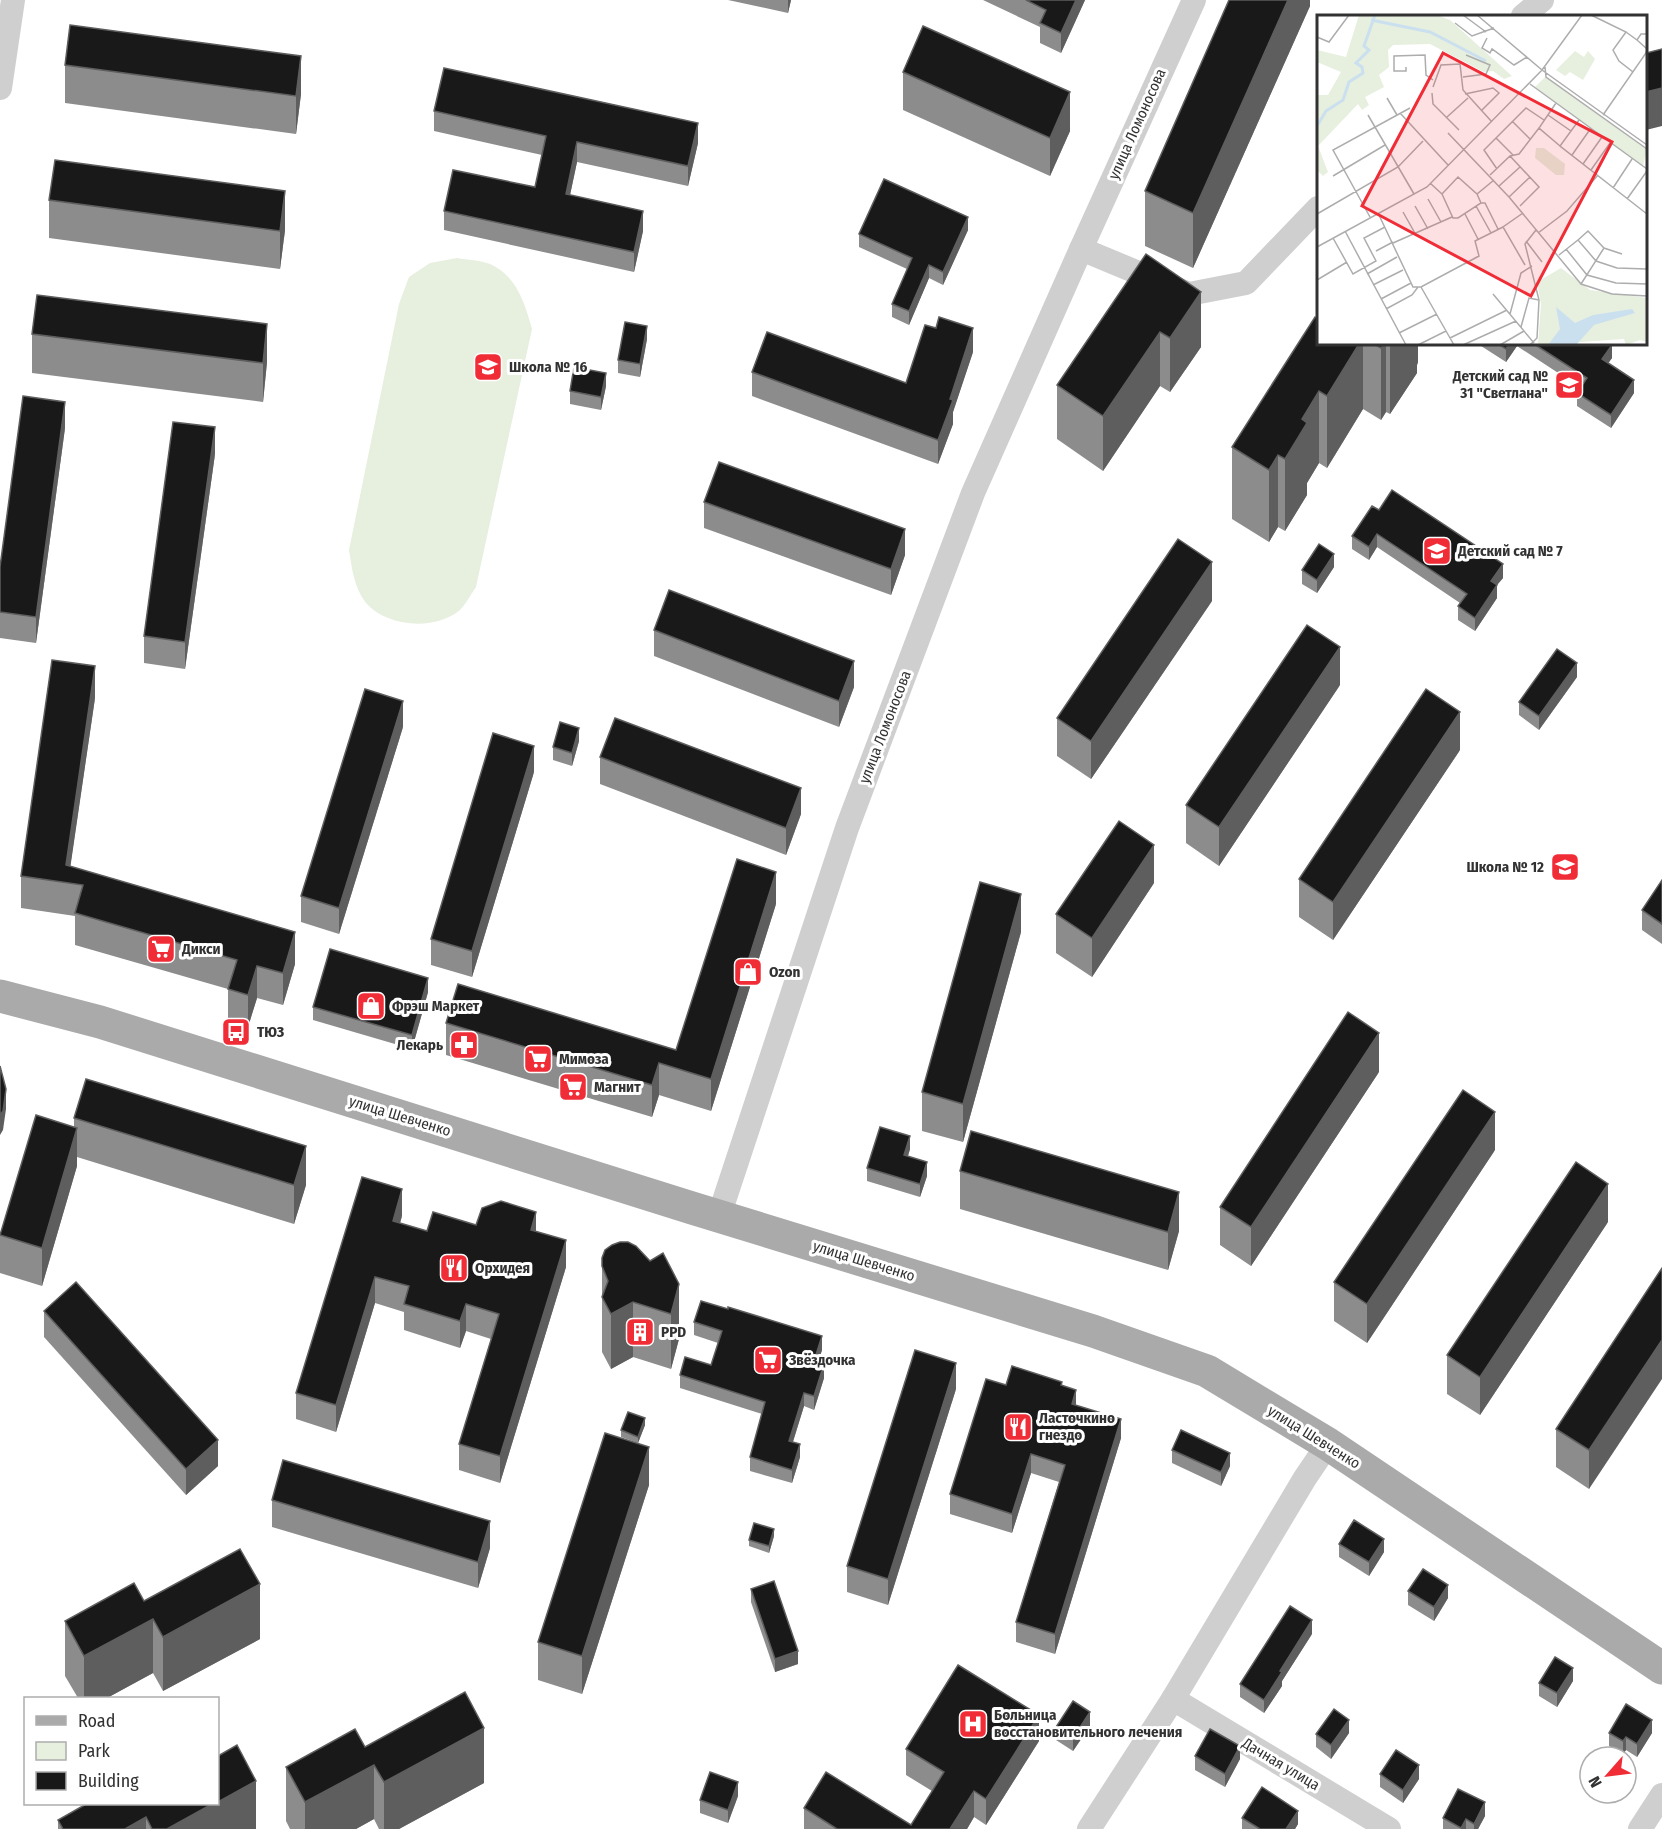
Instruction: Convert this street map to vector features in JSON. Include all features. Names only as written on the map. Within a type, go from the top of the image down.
[{"type":"main road","name":"улица Шевченко","points":[[0,996],[100,1022],[1093,1331],[1207,1371],[1328,1444],[1662,1668]]},
{"type":"street","points":[[0,88],[13,0]]},
{"type":"street","name":"улица Ломоносова","points":[[719,1216],[847,828],[973,494],[1080,249],[1194,0]]},
{"type":"street","points":[[1523,15],[1542,0]]},
{"type":"street","points":[[1080,249],[1189,294],[1246,282],[1317,209]]},
{"type":"street","points":[[1089,1829],[1173,1699],[1328,1444]]},
{"type":"street","name":"Дачная улица","points":[[1173,1699],[1389,1829]]},
{"type":"street","points":[[1640,1829],[1662,1795]]},
{"type":"green space","points":[[457,258],[490,264],[507,275],[518,291],[532,329],[476,587],[462,608],[450,617],[425,623],[398,621],[375,611],[366,603],[356,584],[349,550],[399,304],[409,277],[430,263]]},
{"type":"building","points":[[1026,0],[1076,0],[1061,33],[1040,23],[1046,10]]},
{"type":"building","points":[[1229,0],[1288,0],[1193,213],[1145,191]]},
{"type":"building","points":[[70,25],[301,56],[296,96],[65,65]]},
{"type":"building","points":[[923,26],[1070,92],[1050,138],[903,72]]},
{"type":"building","points":[[1662,49],[1662,88],[1647,92],[1647,53]]},
{"type":"building","points":[[444,68],[698,123],[688,166],[577,142],[566,194],[643,211],[634,252],[444,211],[453,170],[535,187],[546,136],[434,111]]},
{"type":"building","points":[[55,160],[285,191],[280,231],[49,200]]},
{"type":"building","points":[[884,179],[968,217],[943,272],[929,265],[909,311],[892,304],[912,258],[859,234]]},
{"type":"building","points":[[1146,254],[1201,292],[1170,338],[1160,332],[1103,416],[1057,385]]},
{"type":"building","points":[[37,295],[267,324],[263,363],[32,334]]},
{"type":"building","points":[[939,317],[973,328],[950,399],[953,400],[938,440],[752,372],[767,332],[906,383],[925,325],[936,328]]},
{"type":"building","points":[[1315,317],[1317,318],[1317,345],[1358,345],[1327,396],[1319,391],[1302,419],[1307,423],[1285,459],[1278,455],[1269,470],[1232,447]]},
{"type":"building","points":[[625,322],[647,326],[640,364],[618,360]]},
{"type":"building","points":[[1536,345],[1612,345],[1602,359],[1634,380],[1611,415],[1577,393],[1587,378]]},
{"type":"building","points":[[574,367],[606,373],[601,397],[570,391]]},
{"type":"building","points":[[23,396],[65,402],[36,617],[0,612],[0,567]]},
{"type":"building","points":[[173,422],[215,427],[185,642],[144,636]]},
{"type":"building","points":[[719,462],[905,529],[891,569],[704,502]]},
{"type":"building","points":[[1392,490],[1503,564],[1491,581],[1497,585],[1475,618],[1458,606],[1467,594],[1377,534],[1369,547],[1352,536],[1372,506],[1379,510]]},
{"type":"building","points":[[1178,539],[1212,562],[1091,741],[1057,718]]},
{"type":"building","points":[[1319,544],[1334,554],[1317,580],[1302,570]]},
{"type":"building","points":[[669,590],[854,661],[839,701],[654,630]]},
{"type":"building","points":[[1307,625],[1340,647],[1219,827],[1186,805]]},
{"type":"building","points":[[1557,649],[1577,663],[1539,716],[1519,702]]},
{"type":"building","points":[[52,660],[95,666],[66,865],[295,932],[283,973],[257,966],[248,995],[228,989],[237,960],[75,913],[83,885],[21,876]]},
{"type":"building","points":[[365,689],[403,701],[339,908],[301,896]]},
{"type":"building","points":[[1426,689],[1460,712],[1333,902],[1299,879]]},
{"type":"building","points":[[615,718],[801,788],[786,828],[600,757]]},
{"type":"building","points":[[560,722],[579,728],[572,753],[553,747]]},
{"type":"building","points":[[493,733],[534,746],[472,951],[431,939]]},
{"type":"building","points":[[1119,821],[1154,845],[1092,938],[1056,914]]},
{"type":"building","points":[[737,859],[776,872],[711,1079],[659,1063],[652,1085],[446,1023],[458,984],[676,1050]]},
{"type":"building","points":[[1662,880],[1662,924],[1642,910]]},
{"type":"building","points":[[980,882],[1021,894],[963,1104],[922,1092]]},
{"type":"building","name":"Фрэш Маркет","points":[[330,949],[428,978],[412,1035],[313,1007]]},
{"type":"building","points":[[1348,1012],[1379,1033],[1251,1227],[1220,1207]]},
{"type":"building","points":[[0,1066],[6,1089],[3,1111],[0,1115]]},
{"type":"building","points":[[86,1079],[306,1146],[294,1185],[74,1118]]},
{"type":"building","points":[[1463,1090],[1495,1112],[1367,1304],[1334,1282]]},
{"type":"building","points":[[36,1115],[77,1128],[42,1248],[0,1235]]},
{"type":"building","points":[[880,1127],[910,1136],[904,1155],[927,1162],[920,1184],[867,1168]]},
{"type":"building","points":[[971,1131],[1179,1192],[1168,1232],[960,1171]]},
{"type":"building","points":[[1576,1162],[1608,1184],[1480,1377],[1447,1355]]},
{"type":"building","points":[[362,1177],[402,1189],[393,1221],[427,1231],[433,1212],[476,1225],[482,1208],[501,1201],[536,1212],[531,1230],[566,1240],[500,1456],[459,1444],[499,1314],[466,1304],[460,1321],[404,1304],[409,1286],[375,1277],[336,1405],[296,1393]]},
{"type":"building","points":[[620,1242],[628,1242],[636,1246],[650,1261],[663,1253],[679,1284],[671,1314],[633,1302],[611,1314],[602,1297],[608,1281],[602,1266],[602,1258],[605,1250]]},
{"type":"building","points":[[1662,1268],[1662,1340],[1589,1450],[1556,1429]]},
{"type":"building","points":[[76,1282],[218,1440],[186,1469],[44,1311]]},
{"type":"building","name":"Звёздочка","points":[[701,1301],[822,1336],[814,1361],[824,1364],[814,1396],[804,1393],[789,1441],[800,1444],[792,1470],[750,1457],[765,1402],[680,1375],[685,1357],[711,1365],[722,1331],[694,1322]]},
{"type":"building","points":[[915,1350],[956,1363],[888,1579],[847,1566]]},
{"type":"building","points":[[1012,1366],[1062,1382],[1061,1385],[1076,1390],[1072,1404],[1121,1419],[1055,1634],[1016,1622],[1065,1465],[1031,1454],[1012,1514],[950,1494],[986,1379],[1006,1385]]},
{"type":"building","points":[[628,1412],[645,1418],[638,1437],[621,1430]]},
{"type":"building","points":[[1181,1430],[1230,1453],[1221,1472],[1172,1450]]},
{"type":"building","points":[[605,1433],[649,1447],[582,1656],[538,1642]]},
{"type":"building","points":[[283,1460],[490,1521],[478,1562],[272,1500]]},
{"type":"building","points":[[1354,1520],[1384,1539],[1369,1562],[1339,1544]]},
{"type":"building","points":[[754,1523],[774,1529],[769,1546],[749,1540]]},
{"type":"building","points":[[240,1549],[260,1584],[163,1637],[153,1619],[84,1656],[65,1621],[134,1583],[144,1601]]},
{"type":"building","points":[[1423,1569],[1448,1585],[1434,1607],[1408,1591]]},
{"type":"building","points":[[774,1581],[798,1651],[775,1659],[751,1589]]},
{"type":"building","points":[[1290,1606],[1312,1620],[1264,1700],[1240,1684]]},
{"type":"building","points":[[1555,1657],[1573,1668],[1557,1693],[1539,1683]]},
{"type":"building","points":[[958,1665],[1039,1715],[986,1799],[974,1791],[950,1829],[837,1829],[804,1808],[826,1772],[911,1825],[944,1772],[906,1749]]},
{"type":"building","points":[[465,1692],[484,1728],[384,1782],[374,1765],[305,1802],[286,1767],[355,1729],[365,1747]]},
{"type":"building","points":[[1073,1701],[1090,1712],[1073,1738],[1056,1727]]},
{"type":"building","points":[[1626,1704],[1652,1720],[1637,1744],[1626,1737],[1623,1741],[1609,1733]]},
{"type":"building","points":[[1334,1709],[1349,1720],[1331,1745],[1316,1734]]},
{"type":"building","points":[[1210,1729],[1240,1746],[1225,1774],[1195,1756]]},
{"type":"building","points":[[237,1745],[256,1781],[219,1801],[219,1755]]},
{"type":"building","points":[[1396,1750],[1419,1765],[1403,1790],[1380,1774]]},
{"type":"building","points":[[710,1772],[738,1782],[728,1810],[700,1800]]},
{"type":"building","points":[[1262,1787],[1298,1811],[1286,1829],[1260,1829],[1242,1818]]},
{"type":"building","points":[[1458,1789],[1485,1802],[1474,1824],[1466,1819],[1461,1828],[1443,1818]]},
{"type":"building","points":[[84,1805],[210,1805],[167,1829],[152,1829],[146,1817],[125,1829],[63,1829],[58,1820]]},
{"type":"place","name":"Школа № 16","points":[[488,367]]},
{"type":"place","name":"Детский сад № 31 \"Светлана\"","points":[[1569,385]]},
{"type":"place","name":"Детский сад № 7","points":[[1437,551]]},
{"type":"place","name":"Школа № 12","points":[[1565,867]]},
{"type":"place","name":"Дикси","points":[[161,949]]},
{"type":"place","name":"Ozon","points":[[748,972]]},
{"type":"place","name":"Фрэш Маркет","points":[[371,1006]]},
{"type":"place","name":"ТЮЗ","points":[[236,1032]]},
{"type":"place","name":"Лекарь","points":[[464,1045]]},
{"type":"place","name":"Мимоза","points":[[538,1059]]},
{"type":"place","name":"Магнит","points":[[573,1087]]},
{"type":"place","name":"Орхидея","points":[[454,1268]]},
{"type":"place","name":"PPD","points":[[640,1332]]},
{"type":"place","name":"Звёздочка","points":[[768,1360]]},
{"type":"place","name":"Ласточкино гнездо","points":[[1018,1427]]},
{"type":"place","name":"Больница восстановительного лечения","points":[[973,1724]]}]
